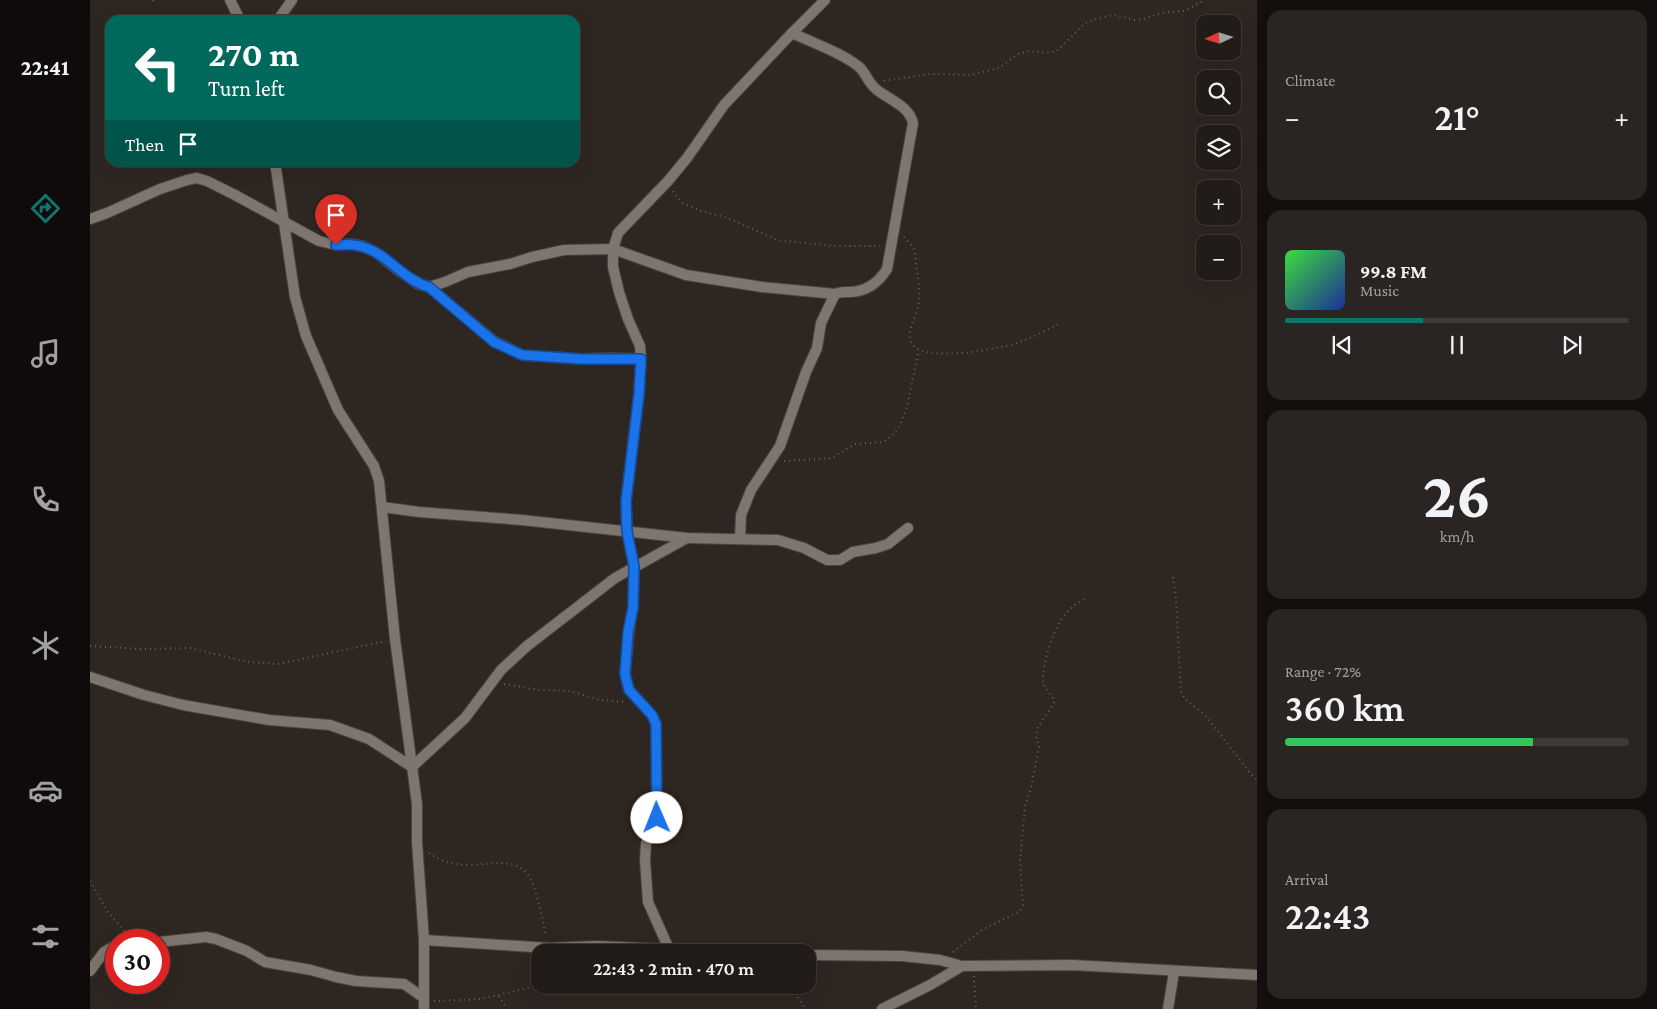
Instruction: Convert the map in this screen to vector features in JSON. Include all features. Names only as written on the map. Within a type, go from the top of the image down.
[{"type":"street","points":[[230,0],[238,15]]},
{"type":"street","points":[[282,15],[292,0]]},
{"type":"street","points":[[667,944],[648,902],[645,850],[657,818],[656,724],[652,715],[629,690],[625,674],[628,632],[633,608],[634,566],[627,532],[626,501],[639,394],[641,359],[640,346],[619,292],[613,267],[613,249],[618,233],[668,181],[687,158],[724,105],[825,0]]},
{"type":"street","points":[[429,287],[468,272],[510,264],[564,250],[613,249],[686,275],[762,287],[836,294],[862,290],[876,283],[882,278],[887,269],[892,246],[913,123],[912,117],[907,111],[869,84],[861,67],[792,33]]},
{"type":"street","points":[[275,167],[295,296],[306,336],[338,410],[374,466],[379,481],[395,639],[417,804],[417,842],[424,940],[424,1004]]},
{"type":"street","points":[[90,219],[160,189],[198,178],[319,241],[336,245],[350,244],[363,246],[377,253],[418,284],[429,287],[494,342],[522,355],[581,359],[641,359]]},
{"type":"street","points":[[740,539],[742,515],[745,507],[752,490],[780,446],[806,372],[818,348],[821,323],[836,294]]},
{"type":"street","points":[[382,507],[687,538],[778,540],[804,548],[826,560],[840,560],[853,552],[888,544],[908,528]]},
{"type":"street","points":[[412,767],[464,718],[501,670],[527,646],[585,600],[634,566],[687,538]]},
{"type":"street","points":[[90,677],[144,695],[183,705],[269,720],[330,725],[369,739],[412,767]]},
{"type":"street","points":[[170,941],[206,937],[247,951],[265,962],[311,970],[356,981],[404,984],[424,1004]]},
{"type":"street","points":[[424,940],[531,947]]},
{"type":"street","points":[[90,971],[105,951]]},
{"type":"street","points":[[816,955],[902,956],[968,965],[1072,965],[1257,975]]},
{"type":"street","points":[[882,1009],[968,965]]},
{"type":"street","points":[[1168,1009],[1174,972]]},
{"type":"path","points":[[869,84],[929,74],[972,75],[999,68],[1018,54],[1029,51],[1049,53],[1058,50],[1085,23],[1103,17],[1114,15],[1134,20],[1143,19],[1162,13],[1184,11],[1205,0]]},
{"type":"path","points":[[668,181],[682,203],[701,211],[728,218],[777,240],[835,246],[892,246]]},
{"type":"path","points":[[894,230],[909,242],[915,254],[919,304],[912,324],[910,338],[912,344],[920,349],[932,353],[954,354],[990,350],[1020,342],[1062,323]]},
{"type":"path","points":[[769,464],[791,459],[832,458],[855,444],[883,442],[892,436],[900,426],[907,406],[920,349]]},
{"type":"path","points":[[1172,576],[1176,598],[1181,692],[1186,699],[1205,715],[1257,780]]},
{"type":"path","points":[[940,960],[982,930],[1020,911],[1023,905],[1020,860],[1025,807],[1039,747],[1036,736],[1038,727],[1054,703],[1054,700],[1043,684],[1045,663],[1062,620],[1071,608],[1087,597]]},
{"type":"path","points":[[90,646],[141,650],[190,648],[248,662],[278,664],[395,639]]},
{"type":"path","points":[[492,681],[539,690],[570,690],[600,700],[642,703]]},
{"type":"path","points":[[417,842],[436,859],[448,863],[466,865],[507,863],[520,867],[531,880],[538,901],[547,944]]},
{"type":"path","points":[[90,881],[108,912],[123,929]]},
{"type":"path","points":[[968,965],[976,1009]]},
{"type":"path","points":[[424,1004],[482,999],[531,987]]},
{"type":"path","points":[[795,994],[806,1009]]},
{"type":"path","points":[[499,995],[506,1009]]},
{"type":"route","points":[[336,245],[350,244],[363,246],[377,253],[418,284],[429,287],[494,342],[522,355],[544,358],[641,359],[639,394],[626,501],[627,532],[634,566],[633,608],[628,632],[625,674],[629,690],[652,715],[656,724],[657,818]]}]
